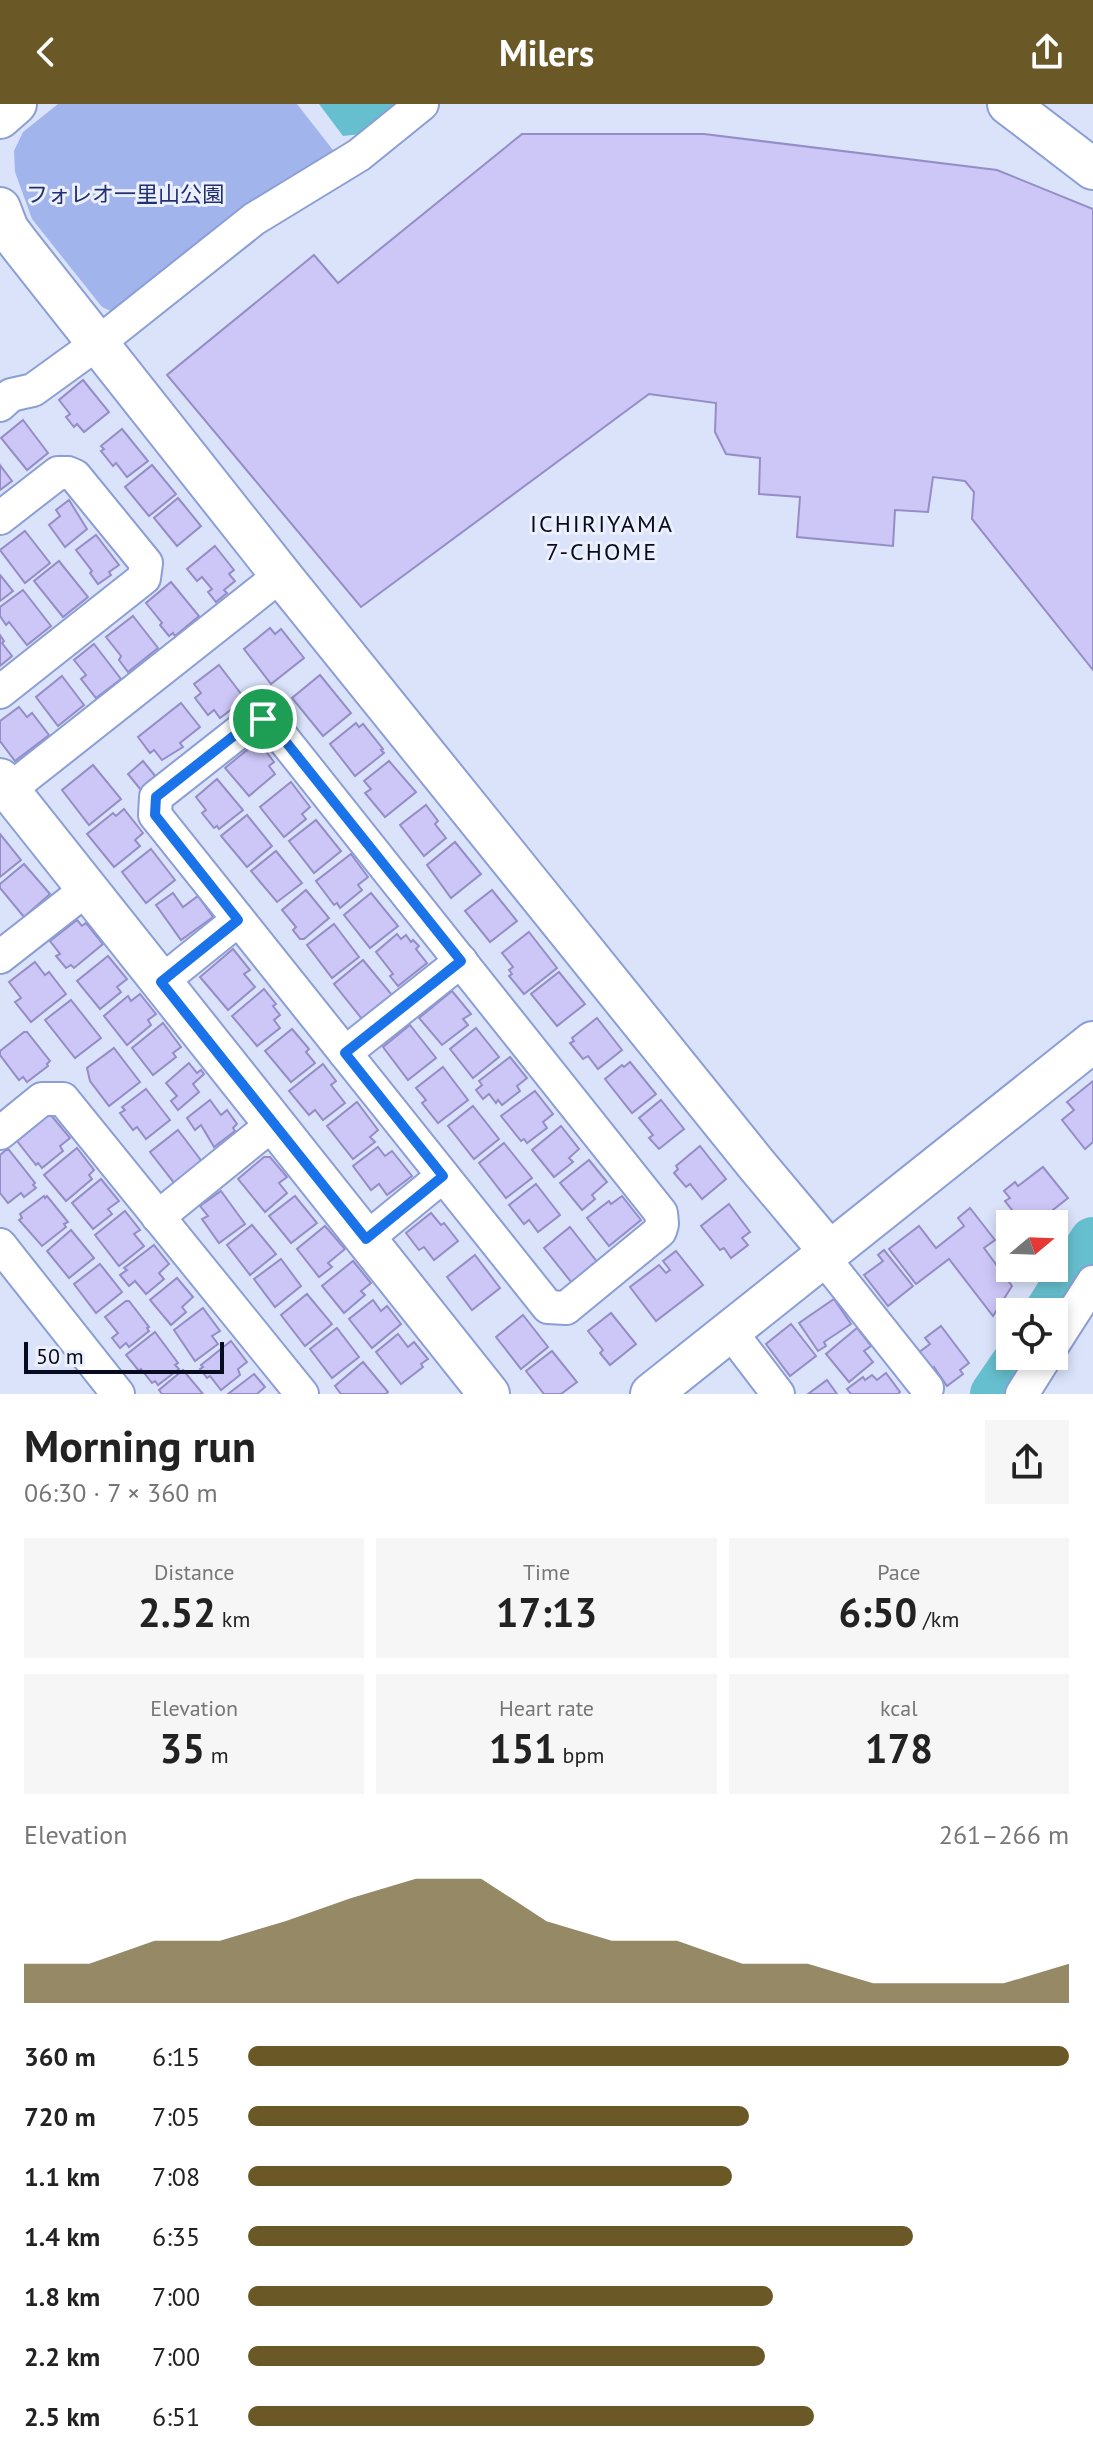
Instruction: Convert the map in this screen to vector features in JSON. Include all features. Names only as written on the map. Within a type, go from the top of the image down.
[{"type":"street","points":[[0,118],[16,104]]},
{"type":"street","points":[[0,405],[11,395],[33,390],[98,343],[254,219],[359,155],[422,104]]},
{"type":"street","points":[[1008,104],[1093,169]]},
{"type":"street","points":[[0,208],[8,229],[281,575],[763,1172],[927,1388]]},
{"type":"street","points":[[0,518],[58,473],[68,473],[75,476],[146,563],[144,578],[0,692]]},
{"type":"street","points":[[281,575],[5,785],[489,1394]]},
{"type":"street","points":[[254,720],[270,722],[461,961],[661,1213],[660,1231],[566,1308],[548,1307],[155,815],[156,797],[254,720]]},
{"type":"street","points":[[0,957],[87,889]]},
{"type":"street","points":[[161,982],[238,920]]},
{"type":"street","points":[[345,1053],[461,961]]},
{"type":"street","points":[[651,1394],[1093,1042]]},
{"type":"street","points":[[0,1133],[42,1099],[63,1099],[302,1394]]},
{"type":"street","points":[[158,1217],[274,1123]]},
{"type":"street","points":[[366,1239],[443,1176]]},
{"type":"street","points":[[0,1245],[118,1394]]},
{"type":"street","points":[[1068,1321],[1093,1282]]},
{"type":"street","points":[[730,1331],[778,1394]]},
{"type":"street","points":[[1022,1394],[1037,1370]]},
{"type":"green space","name":"フォレオ一里山公園","points":[[58,104],[297,104],[340,159],[115,313],[102,307],[32,219],[15,172],[14,151],[23,132]]},
{"type":"shaded area","points":[[319,104],[400,104],[361,134],[343,136]]},
{"type":"building","points":[[522,134],[704,134],[997,170],[1093,209],[1093,670],[972,519],[974,492],[965,481],[933,477],[928,512],[895,510],[893,546],[797,537],[800,497],[759,494],[760,458],[726,454],[715,432],[716,403],[649,394],[361,607],[167,375],[314,255],[338,283]]},
{"type":"building","points":[[83,380],[109,412],[84,432],[77,424],[74,427],[66,417],[70,414],[59,400]]},
{"type":"building","points":[[23,420],[48,453],[27,470],[1,438]]},
{"type":"building","points":[[122,429],[148,461],[127,477],[101,451],[104,449],[101,446]]},
{"type":"building","points":[[0,465],[12,481],[0,490]]},
{"type":"building","points":[[152,465],[176,494],[149,516],[125,487]]},
{"type":"building","points":[[178,498],[201,526],[177,546],[154,518]]},
{"type":"building","points":[[69,500],[87,529],[65,547],[49,525],[60,516],[56,510]]},
{"type":"building","points":[[25,531],[50,563],[25,583],[0,550]]},
{"type":"building","points":[[96,535],[119,565],[98,584],[76,550]]},
{"type":"building","points":[[215,546],[234,570],[229,574],[235,581],[216,602],[208,592],[212,589],[202,577],[197,581],[187,569]]},
{"type":"building","points":[[59,561],[88,597],[63,617],[34,581]]},
{"type":"building","points":[[0,575],[13,591],[0,601]]},
{"type":"building","points":[[171,582],[199,616],[175,636],[173,633],[169,636],[146,603]]},
{"type":"building","points":[[23,590],[51,626],[27,645],[9,622],[6,625],[0,616],[0,607]]},
{"type":"building","points":[[133,616],[158,648],[128,672],[119,660],[121,656],[106,637]]},
{"type":"building","points":[[270,628],[275,634],[281,629],[304,658],[271,684],[244,649]]},
{"type":"building","points":[[0,635],[12,656],[0,666]]},
{"type":"building","points":[[94,644],[121,679],[96,698],[81,679],[86,675],[74,660]]},
{"type":"building","points":[[219,665],[245,699],[220,718],[214,710],[208,715],[195,698],[201,693],[194,684]]},
{"type":"building","points":[[320,675],[351,713],[323,736],[292,698]]},
{"type":"building","points":[[62,676],[84,705],[58,726],[36,697]]},
{"type":"building","points":[[181,703],[200,727],[180,743],[183,747],[162,760],[154,750],[150,753],[138,737]]},
{"type":"building","points":[[19,707],[27,717],[32,713],[49,735],[15,761],[0,741],[0,721]]},
{"type":"building","points":[[356,723],[359,727],[363,724],[384,753],[355,776],[330,744]]},
{"type":"building","points":[[258,741],[274,762],[269,766],[275,774],[249,796],[225,768]]},
{"type":"building","points":[[143,761],[156,777],[141,790],[128,774]]},
{"type":"building","points":[[389,761],[416,792],[385,817],[365,793],[371,789],[364,781]]},
{"type":"building","points":[[93,765],[121,799],[89,825],[62,790]]},
{"type":"building","points":[[217,779],[243,810],[219,829],[217,826],[214,828],[202,813],[206,810],[196,797]]},
{"type":"building","points":[[291,782],[310,807],[302,814],[306,819],[284,837],[260,807]]},
{"type":"building","points":[[426,805],[446,838],[424,856],[400,825]]},
{"type":"building","points":[[124,809],[143,833],[135,840],[140,846],[114,867],[87,834],[113,813],[116,816]]},
{"type":"building","points":[[247,815],[272,846],[247,867],[221,836]]},
{"type":"building","points":[[316,820],[341,851],[314,873],[289,841]]},
{"type":"building","points":[[0,834],[21,860],[0,877]]},
{"type":"building","points":[[455,842],[481,874],[451,898],[427,865]]},
{"type":"building","points":[[151,849],[175,880],[146,903],[122,872]]},
{"type":"building","points":[[276,851],[302,883],[277,902],[251,871]]},
{"type":"building","points":[[351,854],[368,877],[358,885],[362,890],[340,908],[337,903],[334,905],[316,881]]},
{"type":"building","points":[[24,864],[50,894],[24,917],[0,884]]},
{"type":"building","points":[[306,890],[329,918],[300,939],[293,930],[296,927],[282,910]]},
{"type":"building","points":[[492,890],[517,921],[490,942],[465,911]]},
{"type":"building","points":[[173,893],[183,907],[198,896],[213,917],[181,940],[156,905]]},
{"type":"building","points":[[371,893],[398,926],[370,948],[344,915]]},
{"type":"building","points":[[77,920],[82,926],[86,923],[103,944],[74,968],[71,965],[66,968],[56,956],[60,954],[50,941]]},
{"type":"building","points":[[334,924],[359,957],[332,978],[307,945]]},
{"type":"building","points":[[529,932],[557,968],[524,994],[509,976],[512,974],[509,970],[513,967],[502,953]]},
{"type":"building","points":[[397,934],[401,939],[406,935],[411,942],[413,940],[427,963],[398,986],[376,952]]},
{"type":"building","points":[[233,949],[250,970],[244,974],[255,987],[228,1010],[200,977]]},
{"type":"building","points":[[108,956],[127,979],[117,987],[121,992],[100,1009],[77,981]]},
{"type":"building","points":[[363,960],[392,995],[362,1019],[334,984]]},
{"type":"building","points":[[35,962],[45,975],[49,972],[66,994],[31,1022],[15,1002],[21,998],[9,982]]},
{"type":"building","points":[[559,972],[585,1004],[557,1026],[531,994]]},
{"type":"building","points":[[264,989],[276,1004],[273,1006],[280,1015],[274,1020],[280,1028],[257,1046],[232,1016]]},
{"type":"building","points":[[452,991],[471,1014],[463,1019],[468,1025],[442,1045],[419,1018]]},
{"type":"building","points":[[140,994],[156,1014],[148,1020],[151,1025],[127,1045],[104,1016],[128,996],[131,1001]]},
{"type":"building","points":[[71,1000],[101,1038],[75,1058],[45,1020]]},
{"type":"building","points":[[597,1018],[622,1050],[598,1069],[588,1056],[583,1059],[570,1043]]},
{"type":"building","points":[[163,1023],[181,1047],[173,1053],[176,1057],[153,1075],[132,1048]]},
{"type":"building","points":[[410,1025],[436,1058],[408,1080],[383,1047]]},
{"type":"building","points":[[476,1028],[499,1057],[473,1078],[450,1049]]},
{"type":"building","points":[[292,1029],[309,1049],[306,1052],[315,1063],[291,1082],[265,1051]]},
{"type":"building","points":[[24,1032],[50,1061],[27,1082],[23,1077],[19,1080],[0,1055],[0,1051]]},
{"type":"building","points":[[114,1048],[140,1082],[109,1106],[90,1081],[87,1068]]},
{"type":"building","points":[[510,1057],[527,1078],[517,1086],[520,1091],[502,1105],[489,1094],[483,1099],[476,1090],[482,1085],[479,1081]]},
{"type":"building","points":[[630,1062],[656,1094],[632,1113],[605,1079]]},
{"type":"building","points":[[189,1063],[197,1073],[201,1070],[204,1074],[193,1084],[199,1092],[178,1110],[171,1101],[177,1096],[166,1083]]},
{"type":"building","points":[[323,1064],[336,1081],[331,1085],[345,1103],[323,1120],[315,1110],[309,1115],[289,1091]]},
{"type":"building","points":[[443,1067],[468,1100],[438,1123],[422,1103],[426,1100],[416,1088]]},
{"type":"building","points":[[1093,1081],[1093,1142],[1085,1149],[1062,1120],[1074,1110],[1067,1102]]},
{"type":"building","points":[[146,1089],[170,1120],[146,1139],[137,1127],[133,1130],[120,1113],[125,1110],[122,1107]]},
{"type":"building","points":[[535,1091],[553,1114],[543,1122],[547,1128],[527,1143],[524,1139],[521,1141],[501,1116]]},
{"type":"building","points":[[210,1100],[221,1115],[227,1110],[237,1124],[233,1128],[235,1131],[214,1147],[201,1125],[195,1130],[187,1118]]},
{"type":"building","points":[[661,1100],[684,1129],[659,1149],[649,1138],[653,1135],[639,1118]]},
{"type":"building","points":[[357,1102],[378,1130],[370,1137],[375,1142],[353,1159],[327,1126]]},
{"type":"building","points":[[473,1106],[499,1139],[474,1159],[448,1126]]},
{"type":"building","points":[[50,1114],[70,1138],[60,1146],[63,1151],[42,1168],[17,1141]]},
{"type":"building","points":[[561,1126],[579,1149],[569,1158],[573,1162],[554,1177],[532,1150]]},
{"type":"building","points":[[178,1130],[203,1163],[175,1184],[150,1152]]},
{"type":"building","points":[[504,1143],[532,1178],[506,1198],[479,1163]]},
{"type":"building","points":[[700,1146],[726,1179],[702,1199],[690,1184],[686,1187],[674,1173],[678,1169],[676,1166]]},
{"type":"building","points":[[378,1147],[385,1156],[392,1151],[412,1176],[387,1195],[379,1184],[371,1190],[353,1166]]},
{"type":"building","points":[[77,1148],[94,1170],[89,1175],[92,1179],[66,1201],[44,1175]]},
{"type":"building","points":[[6,1150],[36,1188],[24,1197],[21,1193],[8,1203],[0,1193],[0,1155]]},
{"type":"building","points":[[264,1157],[270,1157],[287,1177],[279,1183],[287,1193],[265,1212],[238,1179]]},
{"type":"building","points":[[589,1160],[607,1182],[592,1195],[595,1199],[582,1210],[560,1183]]},
{"type":"building","points":[[1043,1167],[1068,1198],[1053,1210],[1012,1210],[1005,1201],[1010,1198],[1004,1191],[1015,1182],[1018,1186]]},
{"type":"building","points":[[101,1179],[119,1201],[108,1209],[112,1214],[93,1229],[72,1203]]},
{"type":"building","points":[[536,1184],[560,1215],[538,1232],[529,1220],[524,1224],[509,1205]]},
{"type":"building","points":[[221,1191],[245,1224],[219,1243],[202,1219],[208,1216],[200,1206]]},
{"type":"building","points":[[44,1196],[68,1222],[42,1246],[19,1220],[22,1218],[20,1214]]},
{"type":"building","points":[[295,1196],[317,1223],[291,1243],[269,1216]]},
{"type":"building","points":[[622,1196],[641,1220],[609,1246],[587,1218],[609,1201],[611,1204]]},
{"type":"building","points":[[729,1204],[750,1232],[742,1238],[748,1245],[731,1258],[724,1248],[720,1250],[701,1226]]},
{"type":"building","points":[[970,1208],[995,1240],[984,1248],[996,1264],[996,1282],[1009,1282],[1012,1286],[1004,1298],[996,1298],[993,1316],[949,1259],[916,1284],[889,1249],[919,1226],[936,1248],[964,1226],[958,1218]]},
{"type":"building","points":[[125,1211],[140,1230],[134,1234],[144,1246],[119,1266],[95,1235]]},
{"type":"building","points":[[431,1213],[441,1225],[444,1223],[458,1241],[434,1260],[424,1247],[419,1250],[406,1233]]},
{"type":"building","points":[[252,1225],[276,1254],[250,1275],[227,1245]]},
{"type":"building","points":[[325,1226],[345,1249],[328,1263],[332,1267],[319,1277],[297,1249]]},
{"type":"building","points":[[570,1227],[598,1263],[572,1283],[544,1248]]},
{"type":"building","points":[[71,1230],[94,1258],[69,1278],[47,1251]]},
{"type":"building","points":[[154,1245],[169,1264],[159,1273],[164,1279],[146,1294],[135,1281],[129,1286],[120,1275],[127,1270],[124,1268]]},
{"type":"building","points":[[884,1250],[913,1286],[888,1306],[864,1275],[883,1261],[878,1255]]},
{"type":"building","points":[[676,1251],[703,1285],[656,1321],[630,1287],[659,1265],[666,1273],[670,1270],[663,1261]]},
{"type":"building","points":[[475,1255],[500,1288],[472,1310],[447,1277]]},
{"type":"building","points":[[281,1259],[301,1286],[275,1307],[254,1279]]},
{"type":"building","points":[[353,1261],[371,1283],[361,1291],[365,1295],[344,1313],[322,1286]]},
{"type":"building","points":[[100,1264],[122,1292],[96,1313],[74,1284]]},
{"type":"building","points":[[177,1278],[193,1297],[182,1307],[186,1312],[171,1325],[150,1300]]},
{"type":"building","points":[[307,1294],[332,1324],[305,1346],[281,1315]]},
{"type":"building","points":[[834,1299],[851,1324],[824,1342],[826,1346],[818,1351],[799,1323]]},
{"type":"building","points":[[373,1300],[381,1311],[387,1306],[401,1324],[372,1348],[349,1319]]},
{"type":"building","points":[[126,1301],[149,1327],[149,1331],[129,1347],[126,1343],[120,1348],[112,1338],[118,1333],[105,1317]]},
{"type":"building","points":[[203,1308],[220,1331],[212,1336],[218,1344],[195,1361],[174,1330]]},
{"type":"building","points":[[611,1313],[636,1344],[610,1365],[588,1331]]},
{"type":"building","points":[[523,1315],[548,1347],[521,1369],[496,1337]]},
{"type":"building","points":[[791,1324],[816,1356],[790,1376],[766,1344]]},
{"type":"building","points":[[941,1326],[969,1363],[960,1370],[963,1374],[947,1386],[934,1367],[931,1370],[918,1353],[930,1344],[925,1338]]},
{"type":"building","points":[[337,1328],[359,1357],[332,1378],[310,1349]]},
{"type":"building","points":[[857,1328],[871,1346],[864,1351],[873,1362],[849,1382],[826,1354]]},
{"type":"building","points":[[155,1332],[178,1363],[175,1365],[179,1369],[158,1385],[155,1381],[152,1383],[141,1369],[139,1371],[126,1355]]},
{"type":"building","points":[[398,1334],[408,1347],[414,1342],[428,1359],[421,1364],[423,1367],[401,1384],[376,1352]]},
{"type":"building","points":[[231,1341],[247,1362],[238,1369],[240,1375],[221,1390],[200,1369]]},
{"type":"building","points":[[552,1351],[577,1382],[561,1394],[544,1394],[526,1371]]},
{"type":"building","points":[[363,1362],[388,1392],[386,1394],[341,1394],[335,1386]]},
{"type":"building","points":[[183,1370],[203,1394],[162,1394],[159,1390]]},
{"type":"building","points":[[886,1373],[900,1392],[898,1394],[851,1394],[847,1389],[863,1377],[865,1380],[872,1375],[877,1380]]},
{"type":"building","points":[[254,1374],[265,1387],[257,1394],[228,1394]]},
{"type":"building","points":[[827,1380],[837,1394],[808,1394]]},
{"type":"waterway","points":[[1057,1298],[1093,1241]]},
{"type":"waterway","points":[[994,1394],[1010,1370]]},
{"type":"district","name":"ICHIRIYAMA 7-CHOME","points":[[602,538]]},
{"type":"route","points":[[263,719],[270,722],[461,961],[345,1053],[443,1176],[366,1239],[161,982],[238,920],[155,815],[156,797],[254,720],[263,719]]}]
